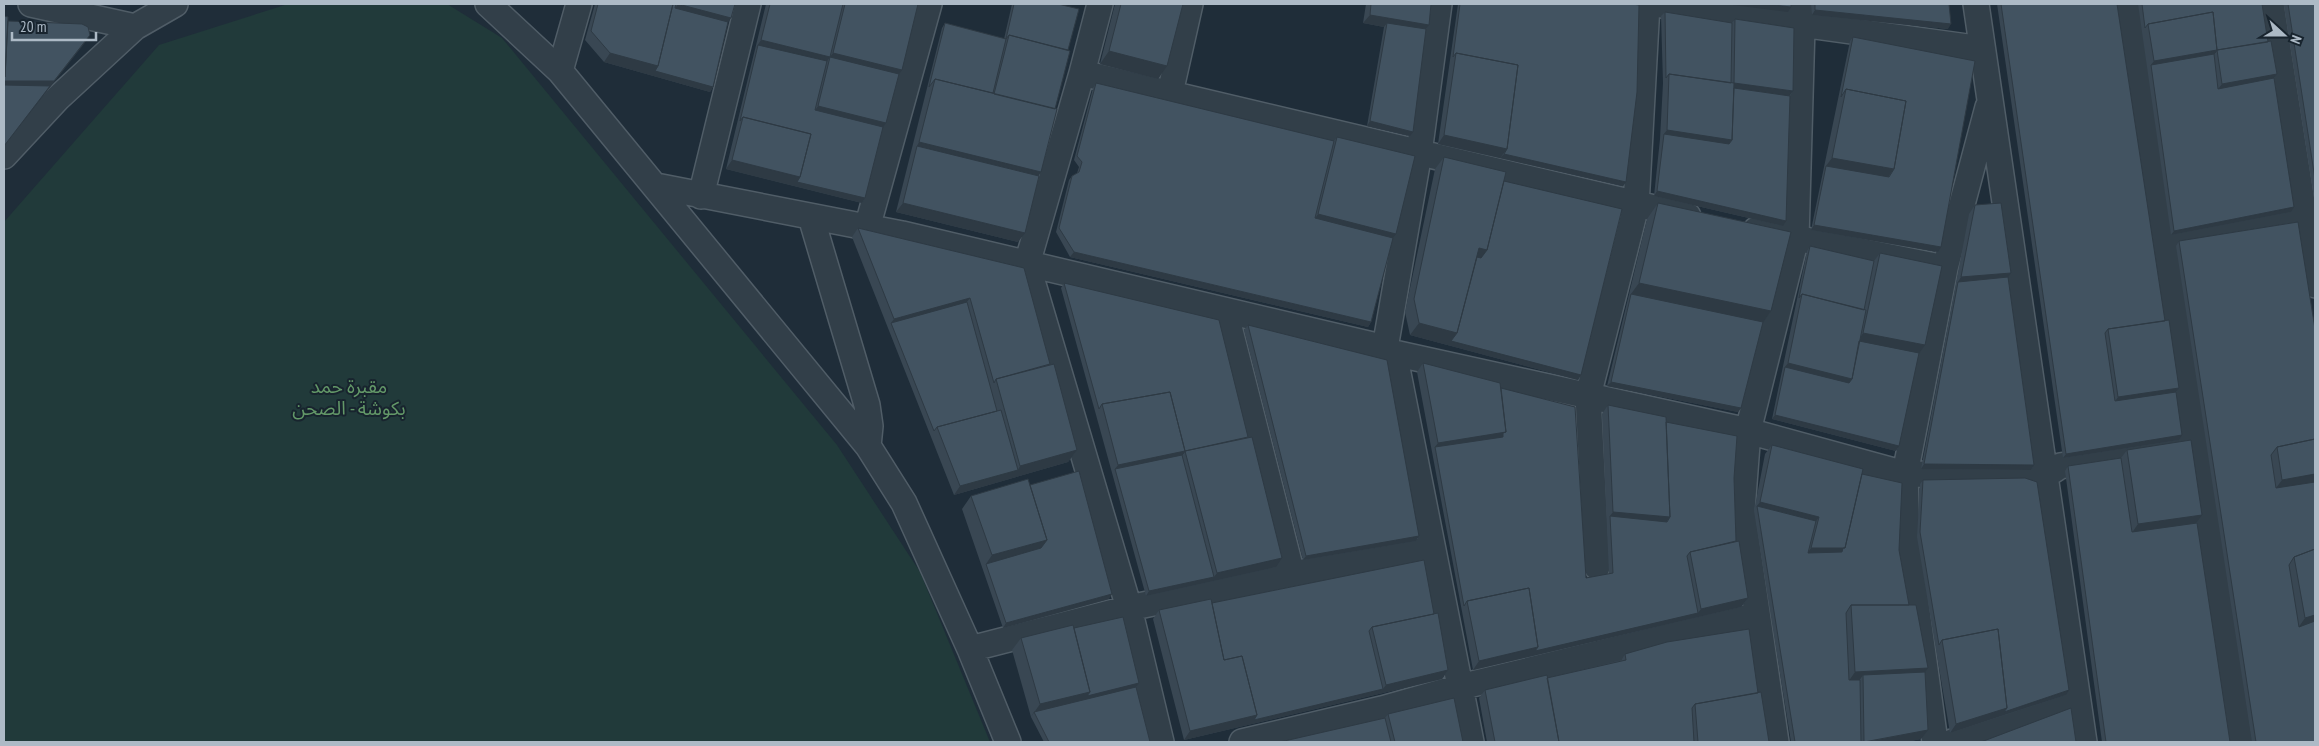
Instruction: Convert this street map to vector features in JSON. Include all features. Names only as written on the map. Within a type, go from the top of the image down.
[{"type":"street","points":[[31,4],[135,27]]},
{"type":"street","points":[[4,156],[58,98],[135,27],[172,4]]},
{"type":"street","points":[[488,4],[560,71],[868,446],[904,503],[970,649],[1008,742]]},
{"type":"street","points":[[560,71],[579,4]]},
{"type":"street","points":[[701,196],[748,4]]},
{"type":"street","points":[[867,228],[929,4]]},
{"type":"street","points":[[1100,4],[1082,73],[1026,264],[1129,608],[1160,742]]},
{"type":"street","points":[[1170,93],[1190,4]]},
{"type":"street","points":[[1439,4],[1389,351],[1471,742]]},
{"type":"street","points":[[1596,567],[1588,396],[1636,206],[1647,4]]},
{"type":"street","points":[[1655,4],[1801,15],[1982,49]]},
{"type":"street","points":[[1976,4],[2046,475],[2076,701],[2084,742]]},
{"type":"street","points":[[2128,4],[2193,443],[2240,742]]},
{"type":"street","points":[[2271,4],[2309,225],[2315,286]]},
{"type":"street","points":[[1776,742],[1742,510],[1748,431],[1796,238],[1801,15]]},
{"type":"street","points":[[1082,73],[1636,206],[1945,268]]},
{"type":"street","points":[[1935,742],[1906,538],[1906,474],[1945,268],[1990,97]]},
{"type":"street","points":[[656,186],[902,234],[1389,351],[1748,431],[1906,474],[2046,475],[2060,466],[2193,443]]},
{"type":"street","points":[[811,217],[867,405],[870,426],[868,446]]},
{"type":"street","points":[[2164,243],[2309,225]]},
{"type":"street","points":[[1224,311],[1292,574]]},
{"type":"street","points":[[970,649],[1129,608],[1292,574],[1431,549]]},
{"type":"street","points":[[1242,742],[1757,615]]},
{"type":"street","points":[[1952,742],[2076,701]]},
{"type":"green space","name":"مقبرة حمد بكوشة - الصحن","points":[[288,4],[447,4],[502,38],[837,445],[920,572],[990,742],[4,742],[4,222],[159,45]]},
{"type":"building","points":[[598,4],[673,4],[658,66],[610,53],[591,31]]},
{"type":"building","points":[[673,4],[676,4],[675,8],[728,22],[713,87],[655,71],[658,66]]},
{"type":"building","points":[[678,4],[735,4],[731,18]]},
{"type":"building","points":[[770,4],[843,4],[830,57],[761,40]]},
{"type":"building","points":[[845,4],[918,4],[902,70],[833,53]]},
{"type":"building","points":[[1014,4],[1058,4],[1079,9],[1068,50],[1009,35],[1006,39]]},
{"type":"building","points":[[1121,4],[1183,4],[1167,66],[1109,51]]},
{"type":"building","points":[[1371,4],[1431,4],[1429,25],[1370,15]]},
{"type":"building","points":[[1460,4],[1639,5],[1637,92],[1626,182],[1504,154],[1507,149],[1518,65],[1456,53],[1453,57]]},
{"type":"building","points":[[1765,4],[1791,4],[1791,7]]},
{"type":"building","points":[[1815,4],[1949,4],[1951,24],[1815,10]]},
{"type":"building","points":[[2001,4],[2117,4],[2165,321],[2108,329],[2105,333],[2115,401],[2176,392],[2182,435],[2066,454]]},
{"type":"building","points":[[2142,4],[2262,4],[2268,42],[2217,50],[2213,12],[2148,24],[2145,28]]},
{"type":"building","points":[[2288,4],[2315,4],[2315,179]]},
{"type":"building","points":[[1665,12],[1732,23],[1731,83],[1669,74],[1666,78]]},
{"type":"building","points":[[2213,12],[2217,50],[2154,61],[2148,24]]},
{"type":"building","points":[[4,16],[8,17],[5,77],[4,77]]},
{"type":"building","points":[[1735,19],[1794,28],[1793,91],[1734,83]]},
{"type":"building","points":[[8,21],[82,24],[88,27],[90,35],[54,81],[4,81]]},
{"type":"building","points":[[945,23],[1006,39],[993,93],[935,79],[929,87]]},
{"type":"building","points":[[1387,23],[1426,29],[1413,132],[1370,121]]},
{"type":"building","points":[[1009,35],[1070,51],[1055,109],[994,94]]},
{"type":"building","points":[[1853,37],[1975,61],[1941,247],[1814,225],[1826,166],[1889,177],[1894,169],[1906,101],[1846,89],[1841,97]]},
{"type":"building","points":[[2271,41],[2277,74],[2222,84],[2217,50]]},
{"type":"building","points":[[758,45],[827,61],[815,110],[883,127],[865,198],[797,182],[811,134],[743,117],[740,121]]},
{"type":"building","points":[[1456,53],[1518,65],[1507,149],[1444,135]]},
{"type":"building","points":[[2214,54],[2218,89],[2274,78],[2294,207],[2174,231],[2151,65]]},
{"type":"building","points":[[830,57],[899,74],[886,123],[818,106]]},
{"type":"building","points":[[1669,74],[1734,83],[1732,140],[1667,130]]},
{"type":"building","points":[[935,79],[1057,109],[1041,172],[919,142]]},
{"type":"building","points":[[1096,83],[1334,141],[1315,218],[1393,238],[1371,322],[1074,252],[1059,228],[1072,176],[1079,172],[1082,162],[1077,156]]},
{"type":"building","points":[[4,85],[50,86],[4,146]]},
{"type":"building","points":[[1734,88],[1790,96],[1786,221],[1657,191],[1664,134],[1729,144],[1732,140]]},
{"type":"building","points":[[1846,89],[1906,101],[1894,169],[1832,158]]},
{"type":"building","points":[[743,117],[811,134],[800,177],[732,160]]},
{"type":"building","points":[[1337,137],[1415,156],[1396,234],[1318,214]]},
{"type":"building","points":[[917,146],[1039,176],[1025,233],[903,203]]},
{"type":"building","points":[[1444,157],[1506,172],[1487,250],[1479,248],[1457,333],[1419,323],[1414,299]]},
{"type":"building","points":[[1504,181],[1622,209],[1581,375],[1451,341],[1457,333],[1477,257],[1481,258],[1487,250]]},
{"type":"building","points":[[1658,203],[1791,232],[1771,311],[1639,283]]},
{"type":"building","points":[[2001,203],[2011,273],[1961,277],[1975,205]]},
{"type":"building","points":[[2298,222],[2315,329],[2315,439],[2277,447],[2271,455],[2276,488],[2315,482],[2315,549],[2294,557],[2289,565],[2299,627],[2315,621],[2315,742],[2256,742],[2179,241]]},
{"type":"building","points":[[858,228],[1024,268],[1050,364],[996,379],[994,383],[970,298],[894,319]]},
{"type":"building","points":[[1810,246],[1874,261],[1864,310],[1802,294],[1799,298]]},
{"type":"building","points":[[1880,253],[1942,266],[1925,345],[1863,333]]},
{"type":"building","points":[[2008,277],[2034,465],[1924,464],[1958,282]]},
{"type":"building","points":[[1064,283],[1219,320],[1248,437],[1185,451],[1170,392],[1102,404],[1099,409]]},
{"type":"building","points":[[1631,294],[1763,322],[1741,408],[1611,382]]},
{"type":"building","points":[[1802,294],[1866,310],[1852,379],[1788,363]]},
{"type":"building","points":[[967,302],[997,411],[937,427],[934,431],[891,323]]},
{"type":"building","points":[[2169,320],[2179,388],[2118,397],[2108,329]]},
{"type":"building","points":[[1248,325],[1387,360],[1419,536],[1306,556]]},
{"type":"building","points":[[1859,341],[1919,353],[1899,446],[1775,415],[1785,367],[1849,383],[1852,379]]},
{"type":"building","points":[[1423,363],[1500,383],[1506,432],[1438,443]]},
{"type":"building","points":[[1054,364],[1077,450],[1020,466],[996,379]]},
{"type":"building","points":[[1501,388],[1575,407],[1586,578],[1613,573],[1610,516],[1667,522],[1670,517],[1666,422],[1737,436],[1734,478],[1736,541],[1690,552],[1687,556],[1698,613],[1535,651],[1538,647],[1529,588],[1467,601],[1464,606],[1435,447],[1503,437],[1503,433],[1506,432]]},
{"type":"building","points":[[1170,392],[1185,451],[1118,465],[1102,404]]},
{"type":"building","points":[[1608,405],[1666,417],[1670,517],[1613,512]]},
{"type":"building","points":[[1001,410],[1018,470],[960,486],[937,427]]},
{"type":"building","points":[[1252,437],[1282,558],[1217,573],[1185,451]]},
{"type":"building","points":[[2315,439],[2315,474],[2282,480],[2277,447]]},
{"type":"building","points":[[2191,440],[2202,515],[2138,524],[2127,450]]},
{"type":"building","points":[[1772,445],[1863,469],[1845,548],[1811,548],[1819,517],[1760,502]]},
{"type":"building","points":[[1182,455],[1214,577],[1149,591],[1115,469]]},
{"type":"building","points":[[2121,458],[2132,532],[2197,523],[2230,742],[2106,742],[2068,466]]},
{"type":"building","points":[[1079,471],[1112,594],[1006,623],[986,564],[1041,548],[1047,540],[1030,485]]},
{"type":"building","points":[[1862,474],[1902,483],[1899,550],[1909,605],[1851,605],[1846,613],[1849,680],[1860,680],[1861,742],[1795,742],[1757,506],[1816,521],[1808,553],[1842,552],[1843,548],[1845,548]]},
{"type":"building","points":[[2025,478],[2037,482],[2069,690],[2004,712],[2007,708],[1998,629],[1942,640],[1939,645],[1920,532],[1923,480]]},
{"type":"building","points":[[1028,479],[1047,540],[992,555],[971,496]]},
{"type":"building","points":[[1739,541],[1748,598],[1701,609],[1690,552]]},
{"type":"building","points":[[2315,549],[2315,615],[2305,618],[2294,557]]},
{"type":"building","points":[[1424,560],[1434,614],[1372,627],[1369,631],[1383,689],[1254,720],[1257,715],[1242,656],[1224,660],[1212,603]]},
{"type":"building","points":[[1529,588],[1538,647],[1479,661],[1467,601]]},
{"type":"building","points":[[1211,599],[1224,660],[1242,656],[1257,715],[1190,731],[1159,610]]},
{"type":"building","points":[[1851,605],[1916,605],[1928,668],[1855,672]]},
{"type":"building","points":[[1438,613],[1448,670],[1386,685],[1372,627]]},
{"type":"building","points":[[1123,617],[1139,683],[1087,696],[1090,692],[1074,628]]},
{"type":"building","points":[[1073,625],[1090,692],[1040,704],[1021,638]]},
{"type":"building","points":[[1749,629],[1758,693],[1695,704],[1692,708],[1694,742],[1559,742],[1547,678],[1626,660],[1625,654],[1667,642]]},
{"type":"building","points":[[1998,629],[2007,708],[1956,724],[1942,640]]},
{"type":"building","points":[[1925,672],[1928,730],[1864,742],[1863,675]]},
{"type":"building","points":[[1547,675],[1559,742],[1495,742],[1485,690]]},
{"type":"building","points":[[1136,687],[1150,742],[1049,742],[1034,712]]},
{"type":"building","points":[[1761,692],[1769,742],[1698,742],[1695,704]]},
{"type":"building","points":[[1454,698],[1463,742],[1395,742],[1388,714]]},
{"type":"building","points":[[2071,708],[2076,742],[1981,742]]},
{"type":"building","points":[[1385,718],[1391,742],[1280,742]]}]
